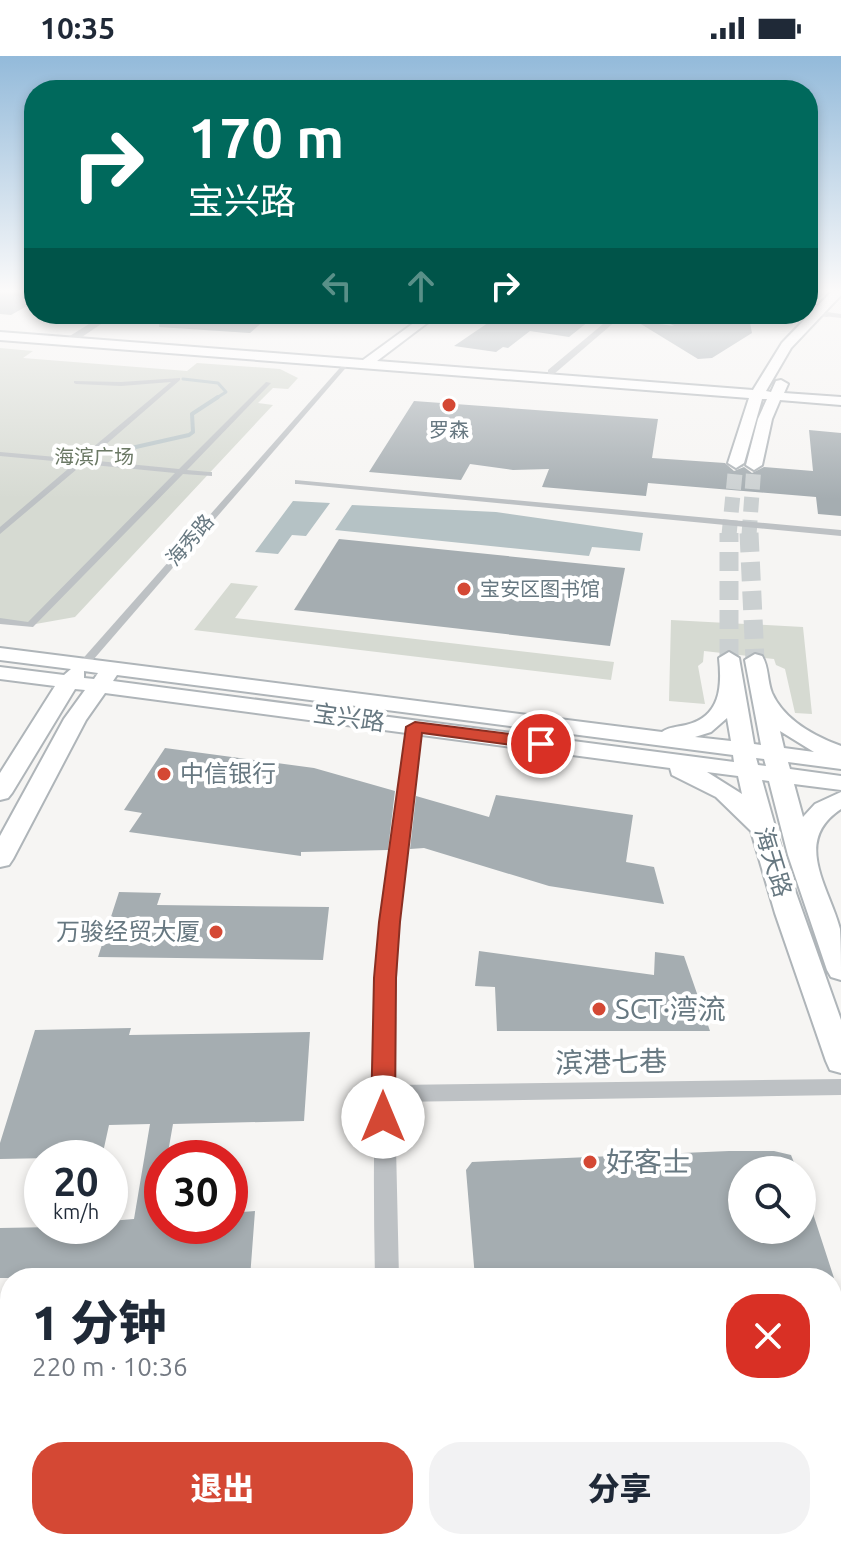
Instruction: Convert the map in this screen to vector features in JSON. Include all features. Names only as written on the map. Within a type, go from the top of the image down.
[{"type":"main road","points":[[343,360],[760,391],[841,394]]},
{"type":"main road","points":[[736,463],[743,427],[778,360]]},
{"type":"main road","points":[[754,465],[765,419],[794,360]]},
{"type":"main road","points":[[360,361],[551,372],[760,391]]},
{"type":"main road","points":[[776,392],[841,401]]},
{"type":"main road","name":"宝兴路","points":[[0,654],[76,673],[776,764],[841,783]]},
{"type":"main road","name":"海天路","points":[[729,658],[745,760],[762,828],[841,1061]]},
{"type":"main road","name":"海天路","points":[[755,660],[776,764],[801,857],[841,970]]},
{"type":"main road","name":"宝兴路","points":[[0,673],[76,673]]},
{"type":"main road","name":"海秀路","points":[[0,793],[76,673]]},
{"type":"main road","points":[[0,858],[81,709],[105,677]]},
{"type":"main road","name":"宝兴路","points":[[105,677],[415,727],[636,746]]},
{"type":"main road","points":[[636,746],[706,726],[721,713],[732,689]]},
{"type":"main road","points":[[761,691],[774,715],[790,729],[806,740],[841,754]]},
{"type":"main road","points":[[0,773],[32,739]]},
{"type":"main road","points":[[636,746],[719,787],[744,807],[762,828]]},
{"type":"main road","name":"宝兴路","points":[[776,764],[841,762]]},
{"type":"main road","points":[[801,857],[809,827],[817,813],[841,799]]},
{"type":"street","points":[[551,372],[566,360]]},
{"type":"street","name":"海秀路","points":[[76,673],[360,361]]},
{"type":"street","points":[[0,531],[178,379],[121,384],[76,382]]},
{"type":"street","points":[[0,621],[30,625],[268,383]]},
{"type":"street","points":[[0,454],[209,474]]},
{"type":"street","points":[[298,482],[841,533]]},
{"type":"street","points":[[387,1268],[383,1094],[390,922],[415,727]]},
{"type":"street","name":"滨港七巷","points":[[383,1094],[841,1087]]},
{"type":"green space","name":"海滨广场","points":[[0,360],[44,360],[187,371],[197,363],[280,369],[298,378],[288,389],[273,388],[258,403],[273,405],[75,617],[30,625],[0,621]]},
{"type":"green space","points":[[231,583],[258,586],[235,618],[614,662],[611,680],[194,630]]},
{"type":"green space","points":[[671,620],[803,627],[812,714],[795,713],[785,669],[776,665],[774,659],[704,651],[703,662],[698,666],[705,704],[669,701]]},
{"type":"shaded area","points":[[293,501],[330,503],[306,536],[292,535],[278,554],[255,552]]},
{"type":"shaded area","points":[[352,505],[496,512],[643,533],[640,551],[592,547],[589,556],[335,530]]},
{"type":"building","points":[[414,401],[658,419],[652,458],[725,463],[734,471],[744,467],[752,473],[764,467],[813,471],[809,430],[841,433],[841,516],[818,514],[816,497],[648,483],[646,496],[542,487],[549,469],[513,470],[470,464],[461,480],[369,472]]},
{"type":"building","name":"宝安区图书馆","points":[[339,539],[625,568],[610,646],[294,610]]},
{"type":"building","points":[[165,748],[314,768],[395,791],[388,850],[301,852],[301,856],[129,832],[142,813],[124,810]]},
{"type":"building","points":[[496,795],[633,815],[626,862],[654,867],[664,904],[549,886],[424,848],[410,849],[416,796],[489,817]]},
{"type":"building","name":"万骏经贸大厦","points":[[119,892],[161,893],[157,905],[329,907],[323,960],[98,957]]},
{"type":"building","name":"SCT·湾流","points":[[479,951],[654,975],[655,952],[684,956],[710,1031],[497,1031],[495,987],[475,986]]},
{"type":"building","points":[[131,1028],[129,1035],[310,1032],[304,1121],[173,1124],[170,1140],[147,1140],[150,1124],[109,1125],[106,1140],[24,1140],[24,1159],[0,1159],[0,1143],[35,1030]]},
{"type":"building","points":[[729,1151],[774,1151],[791,1155],[728,1156],[728,1244],[816,1244],[816,1223],[831,1268],[474,1268],[466,1170],[472,1162]]},
{"type":"building","points":[[144,1160],[144,1244],[248,1244],[248,1212],[255,1211],[251,1268],[0,1268],[0,1228],[24,1228],[24,1244],[128,1244],[128,1220],[134,1219]]},
{"type":"waterway","points":[[183,379],[218,383],[226,392],[215,399]]},
{"type":"waterway","points":[[118,451],[189,435],[193,432],[192,414],[218,397]]},
{"type":"tunnel","points":[[729,535],[736,463]]},
{"type":"tunnel","points":[[749,534],[754,465]]},
{"type":"tunnel","points":[[749,534],[755,660]]},
{"type":"tunnel","points":[[729,535],[729,658]]},
{"type":"place","name":"罗森","points":[[449,405]]},
{"type":"place","name":"宝安区图书馆","points":[[464,589]]},
{"type":"place","name":"中信银行","points":[[164,774]]},
{"type":"place","name":"万骏经贸大厦","points":[[216,932]]},
{"type":"place","name":"SCT·湾流","points":[[599,1009]]},
{"type":"place","name":"好客士","points":[[590,1162]]},
{"type":"route","points":[[383,1117],[385,978],[415,727],[541,744]]}]
